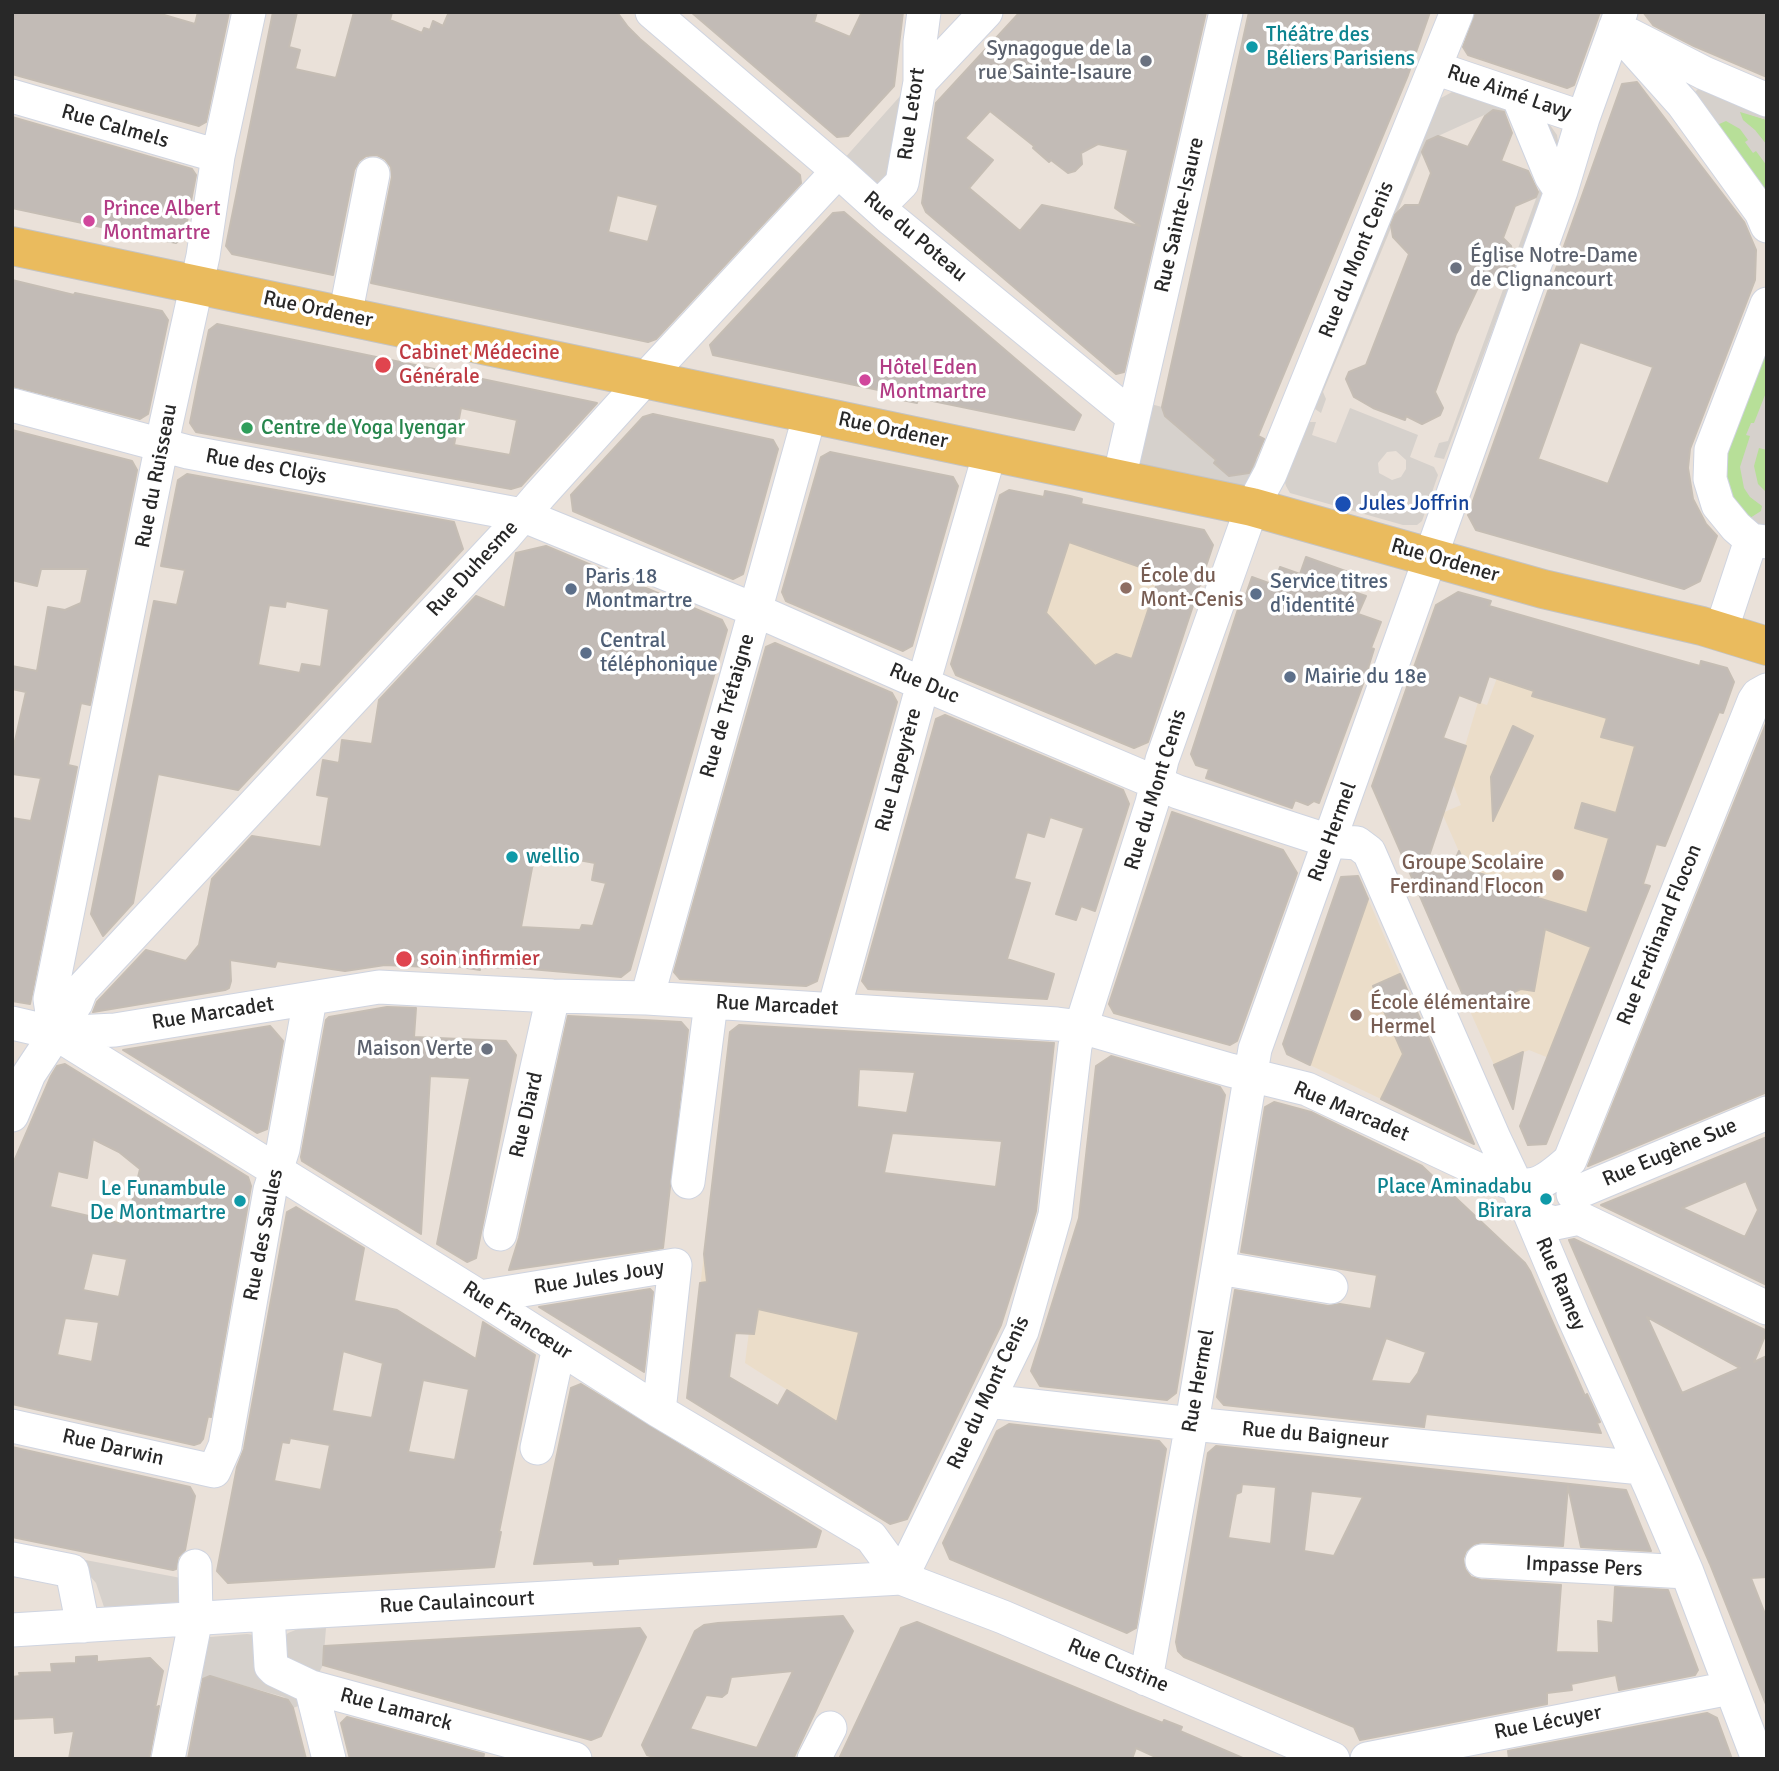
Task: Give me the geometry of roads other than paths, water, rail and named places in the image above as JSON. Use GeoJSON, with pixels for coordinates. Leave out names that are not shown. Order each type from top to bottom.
{"type":"FeatureCollection","features":[{"type":"Feature","properties":{"kind":"main road","name":"Rue Ordener"},"geometry":{"type":"LineString","coordinates":[[12,246],[1252,507],[1543,589],[1721,631],[1767,646]]}},
{"type":"Feature","properties":{"kind":"street","name":"Rue du Ruisseau"},"geometry":{"type":"LineString","coordinates":[[55,1033],[50,999],[197,285],[218,156],[249,12]]}},
{"type":"Feature","properties":{"kind":"street","name":"Rue du Poteau"},"geometry":{"type":"LineString","coordinates":[[652,12],[878,206],[1133,417]]}},
{"type":"Feature","properties":{"kind":"street","name":"Rue Letort"},"geometry":{"type":"LineString","coordinates":[[878,206],[902,183],[920,82],[920,42],[924,12]]}},
{"type":"Feature","properties":{"kind":"street"},"geometry":{"type":"LineString","coordinates":[[920,82],[986,12]]}},
{"type":"Feature","properties":{"kind":"street","name":"Rue Sainte-Isaure"},"geometry":{"type":"LineString","coordinates":[[1133,417],[1226,12]]}},
{"type":"Feature","properties":{"kind":"street","name":"Rue du Mont Cenis"},"geometry":{"type":"LineString","coordinates":[[901,1578],[1022,1331],[1055,1216],[1075,1046],[1090,1004],[1162,760],[1252,507],[1270,474],[1457,12]]}},
{"type":"Feature","properties":{"kind":"street"},"geometry":{"type":"LineString","coordinates":[[1618,20],[1704,73],[1767,100]]}},
{"type":"Feature","properties":{"kind":"street"},"geometry":{"type":"LineString","coordinates":[[1618,20],[1683,104],[1761,212],[1767,226]]}},
{"type":"Feature","properties":{"kind":"street","name":"Rue Hermel"},"geometry":{"type":"LineString","coordinates":[[1146,1679],[1255,1049],[1561,191],[1583,118],[1618,20]]}},
{"type":"Feature","properties":{"kind":"street","name":"Rue Aimé Lavy"},"geometry":{"type":"LineString","coordinates":[[1436,68],[1583,118]]}},
{"type":"Feature","properties":{"kind":"street","name":"Rue Calmels"},"geometry":{"type":"LineString","coordinates":[[12,96],[218,156]]}},
{"type":"Feature","properties":{"kind":"street"},"geometry":{"type":"LineString","coordinates":[[1518,96],[1551,176],[1561,191]]}},
{"type":"Feature","properties":{"kind":"street","name":"Rue Duhesme"},"geometry":{"type":"LineString","coordinates":[[12,1115],[29,1074],[76,1003],[81,990],[838,171]]}},
{"type":"Feature","properties":{"kind":"street"},"geometry":{"type":"LineString","coordinates":[[345,316],[373,174]]}},
{"type":"Feature","properties":{"kind":"street"},"geometry":{"type":"LineString","coordinates":[[1721,631],[1759,541],[1736,527],[1717,505],[1710,479],[1711,450],[1767,304]]}},
{"type":"Feature","properties":{"kind":"street","name":"Rue des Cloÿs"},"geometry":{"type":"LineString","coordinates":[[12,405],[163,446],[522,515]]}},
{"type":"Feature","properties":{"kind":"street","name":"Rue de Trétaigne"},"geometry":{"type":"LineString","coordinates":[[647,998],[810,414]]}},
{"type":"Feature","properties":{"kind":"street"},"geometry":{"type":"LineString","coordinates":[[1119,479],[1133,417]]}},
{"type":"Feature","properties":{"kind":"street","name":"Rue Lapeyrère"},"geometry":{"type":"LineString","coordinates":[[834,1009],[989,452]]}},
{"type":"Feature","properties":{"kind":"street","name":"Rue Duc"},"geometry":{"type":"LineString","coordinates":[[522,515],[755,610],[1178,792],[1329,841]]}},
{"type":"Feature","properties":{"kind":"street","name":"Rue Ferdinand Flocon"},"geometry":{"type":"LineString","coordinates":[[1567,1196],[1570,1160],[1754,701],[1767,690]]}},
{"type":"Feature","properties":{"kind":"street","name":"Rue Ramey"},"geometry":{"type":"LineString","coordinates":[[1329,841],[1357,843],[1369,852],[1687,1572],[1758,1759]]}},
{"type":"Feature","properties":{"kind":"street"},"geometry":{"type":"LineString","coordinates":[[62,939],[80,957],[93,963],[104,964]]}},
{"type":"Feature","properties":{"kind":"street","name":"Rue Marcadet"},"geometry":{"type":"LineString","coordinates":[[12,1023],[55,1033],[115,1030],[379,986],[553,996],[647,998],[1081,1027],[1307,1089],[1517,1186]]}},
{"type":"Feature","properties":{"kind":"street","name":"Rue Diard"},"geometry":{"type":"LineString","coordinates":[[500,1234],[553,996]]}},
{"type":"Feature","properties":{"kind":"street","name":"Rue des Saules"},"geometry":{"type":"LineString","coordinates":[[214,1471],[225,1446],[275,1171],[283,1149],[310,999]]}},
{"type":"Feature","properties":{"kind":"street"},"geometry":{"type":"LineString","coordinates":[[688,1182],[711,1003]]}},
{"type":"Feature","properties":{"kind":"street"},"geometry":{"type":"LineString","coordinates":[[12,1046],[55,1033]]}},
{"type":"Feature","properties":{"kind":"street","name":"Rue Francœur"},"geometry":{"type":"LineString","coordinates":[[55,1033],[659,1411],[871,1537],[901,1578]]}},
{"type":"Feature","properties":{"kind":"street","name":"Rue Eugène Sue"},"geometry":{"type":"LineString","coordinates":[[1567,1196],[1767,1113]]}},
{"type":"Feature","properties":{"kind":"street"},"geometry":{"type":"LineString","coordinates":[[1517,1186],[1529,1185],[1567,1196],[1767,1308]]}},
{"type":"Feature","properties":{"kind":"street"},"geometry":{"type":"LineString","coordinates":[[1531,1216],[1555,1223],[1567,1196]]}},
{"type":"Feature","properties":{"kind":"street","name":"Rue Jules Jouy"},"geometry":{"type":"LineString","coordinates":[[480,1297],[676,1265],[659,1411]]}},
{"type":"Feature","properties":{"kind":"street"},"geometry":{"type":"LineString","coordinates":[[1219,1268],[1331,1287]]}},
{"type":"Feature","properties":{"kind":"street"},"geometry":{"type":"LineString","coordinates":[[537,1448],[559,1347]]}},
{"type":"Feature","properties":{"kind":"street","name":"Rue du Baigneur"},"geometry":{"type":"LineString","coordinates":[[988,1401],[1642,1468]]}},
{"type":"Feature","properties":{"kind":"street","name":"Rue Darwin"},"geometry":{"type":"LineString","coordinates":[[12,1426],[214,1471]]}},
{"type":"Feature","properties":{"kind":"street"},"geometry":{"type":"LineString","coordinates":[[12,1559],[72,1571],[83,1626]]}},
{"type":"Feature","properties":{"kind":"street","name":"Impasse Pers"},"geometry":{"type":"LineString","coordinates":[[1482,1561],[1687,1572]]}},
{"type":"Feature","properties":{"kind":"street"},"geometry":{"type":"LineString","coordinates":[[168,1759],[197,1618],[195,1566]]}},
{"type":"Feature","properties":{"kind":"street","name":"Rue Caulaincourt"},"geometry":{"type":"LineString","coordinates":[[12,1630],[901,1578]]}},
{"type":"Feature","properties":{"kind":"street","name":"Rue Custine"},"geometry":{"type":"LineString","coordinates":[[901,1578],[1003,1617],[1304,1752],[1333,1759]]}},
{"type":"Feature","properties":{"kind":"street","name":"Rue Lamarck"},"geometry":{"type":"LineString","coordinates":[[268,1614],[271,1665],[275,1670],[311,1687],[575,1759]]}},
{"type":"Feature","properties":{"kind":"street"},"geometry":{"type":"LineString","coordinates":[[311,1687],[329,1759]]}},
{"type":"Feature","properties":{"kind":"street","name":"Rue Lécuyer"},"geometry":{"type":"LineString","coordinates":[[1367,1759],[1730,1688]]}},
{"type":"Feature","properties":{"kind":"street"},"geometry":{"type":"LineString","coordinates":[[814,1759],[830,1728]]}},
{"type":"Feature","properties":{"kind":"place","name":"Théâtre des Béliers Parisiens"},"geometry":{"type":"Point","coordinates":[1252,47]}},
{"type":"Feature","properties":{"kind":"place","name":"Synagogue de la rue Sainte-Isaure"},"geometry":{"type":"Point","coordinates":[1146,61]}},
{"type":"Feature","properties":{"kind":"place","name":"Prince Albert Montmartre"},"geometry":{"type":"Point","coordinates":[89,221]}},
{"type":"Feature","properties":{"kind":"place","name":"Église Notre-Dame de Clignancourt"},"geometry":{"type":"Point","coordinates":[1456,268]}},
{"type":"Feature","properties":{"kind":"place","name":"Cabinet Médecine Générale"},"geometry":{"type":"Point","coordinates":[383,365]}},
{"type":"Feature","properties":{"kind":"place","name":"Hôtel Eden Montmartre"},"geometry":{"type":"Point","coordinates":[865,380]}},
{"type":"Feature","properties":{"kind":"place","name":"Centre de Yoga Iyengar"},"geometry":{"type":"Point","coordinates":[247,428]}},
{"type":"Feature","properties":{"kind":"place","name":"Jules Joffrin"},"geometry":{"type":"Point","coordinates":[1343,504]}},
{"type":"Feature","properties":{"kind":"place","name":"École du Mont-Cenis"},"geometry":{"type":"Point","coordinates":[1126,588]}},
{"type":"Feature","properties":{"kind":"place","name":"Paris 18 Montmartre"},"geometry":{"type":"Point","coordinates":[571,589]}},
{"type":"Feature","properties":{"kind":"place","name":"Service titres d'identité"},"geometry":{"type":"Point","coordinates":[1256,594]}},
{"type":"Feature","properties":{"kind":"place","name":"Central téléphonique"},"geometry":{"type":"Point","coordinates":[586,653]}},
{"type":"Feature","properties":{"kind":"place","name":"Mairie du 18e"},"geometry":{"type":"Point","coordinates":[1290,677]}},
{"type":"Feature","properties":{"kind":"place","name":"wellio"},"geometry":{"type":"Point","coordinates":[512,857]}},
{"type":"Feature","properties":{"kind":"place","name":"Groupe Scolaire Ferdinand Flocon"},"geometry":{"type":"Point","coordinates":[1558,875]}},
{"type":"Feature","properties":{"kind":"place","name":"soin infirmier"},"geometry":{"type":"Point","coordinates":[404,959]}},
{"type":"Feature","properties":{"kind":"place","name":"École élémentaire Hermel"},"geometry":{"type":"Point","coordinates":[1356,1015]}},
{"type":"Feature","properties":{"kind":"place","name":"Maison Verte"},"geometry":{"type":"Point","coordinates":[487,1049]}},
{"type":"Feature","properties":{"kind":"place","name":"Place Aminadabu Birara"},"geometry":{"type":"Point","coordinates":[1546,1199]}},
{"type":"Feature","properties":{"kind":"place","name":"Le Funambule De Montmartre"},"geometry":{"type":"Point","coordinates":[240,1201]}}]}
